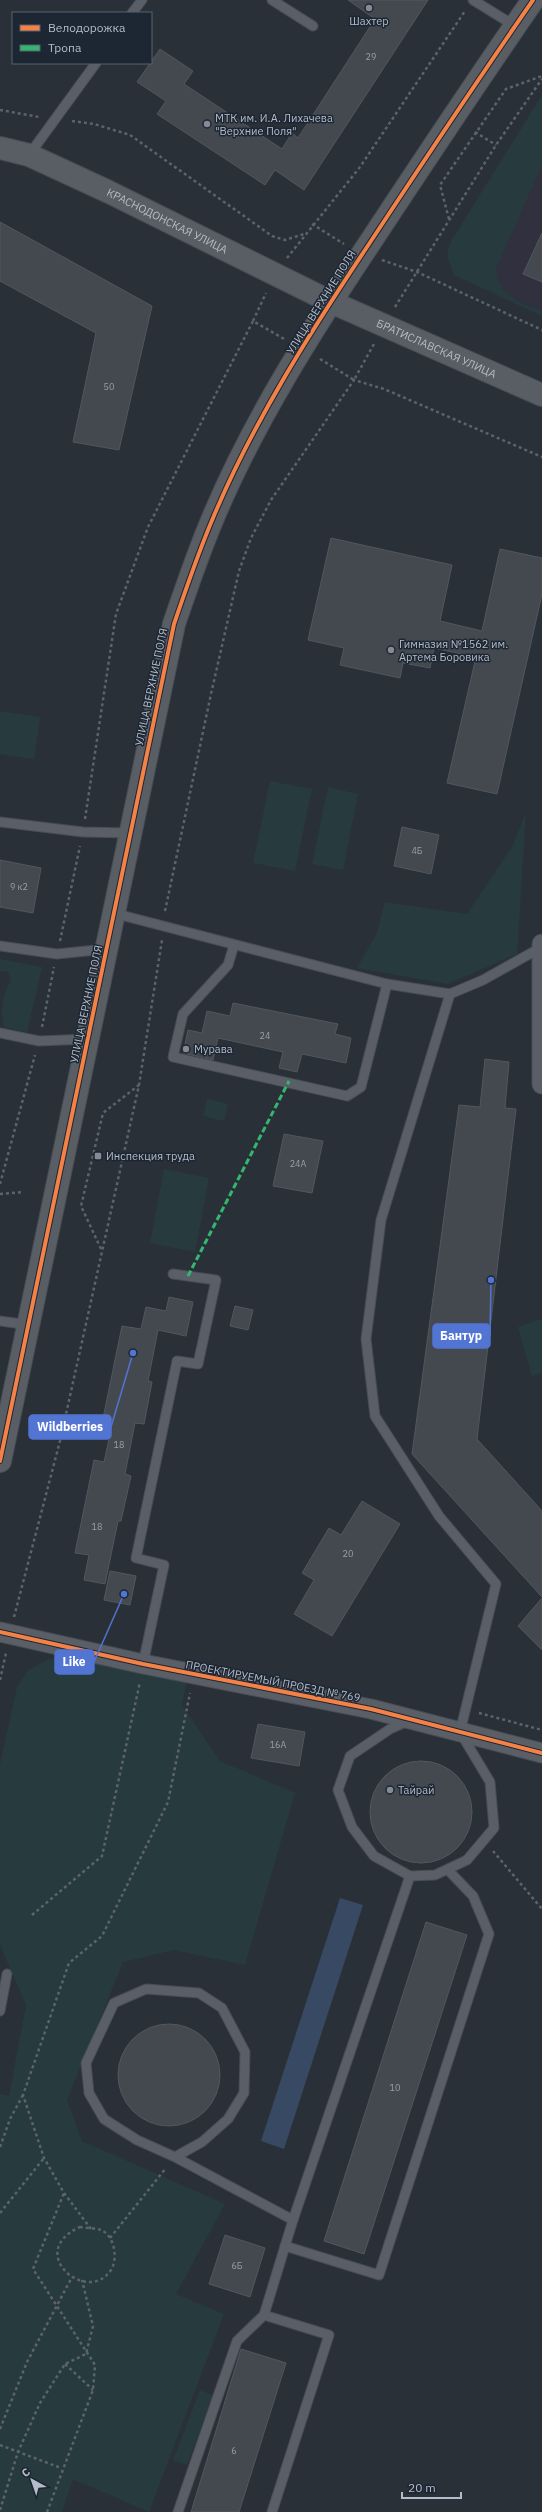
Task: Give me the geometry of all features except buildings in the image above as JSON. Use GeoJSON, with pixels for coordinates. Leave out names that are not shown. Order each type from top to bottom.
{"type":"FeatureCollection","features":[{"type":"Feature","properties":{"kind":"main road","name":"УЛИЦА ВЕРХНИЕ ПОЛЯ"},"geometry":{"type":"LineString","coordinates":[[0,1461],[30,1325],[113,913],[174,624],[200,550],[213,517],[245,451],[302,348],[363,253],[533,0]]}},
{"type":"Feature","properties":{"kind":"main road","name":"КРАСНОДОНСКАЯ УЛИЦА"},"geometry":{"type":"LineString","coordinates":[[0,148],[28,155],[109,192],[331,302]]}},
{"type":"Feature","properties":{"kind":"main road","name":"БРАТИСЛАВСКАЯ УЛИЦА"},"geometry":{"type":"LineString","coordinates":[[331,302],[542,395]]}},
{"type":"Feature","properties":{"kind":"street"},"geometry":{"type":"LineString","coordinates":[[542,944],[542,1084]]}},
{"type":"Feature","properties":{"kind":"street","name":"ПРОЕКТИРУЕМЫЙ ПРОЕЗД № 769"},"geometry":{"type":"LineString","coordinates":[[6,1625],[143,1664],[371,1709],[542,1753]]}},
{"type":"Feature","properties":{"kind":"lane"},"geometry":{"type":"LineString","coordinates":[[133,12],[142,0]]}},
{"type":"Feature","properties":{"kind":"lane"},"geometry":{"type":"LineString","coordinates":[[272,0],[313,26]]}},
{"type":"Feature","properties":{"kind":"lane"},"geometry":{"type":"LineString","coordinates":[[471,3],[515,26]]}},
{"type":"Feature","properties":{"kind":"lane"},"geometry":{"type":"LineString","coordinates":[[28,155],[95,64]]}},
{"type":"Feature","properties":{"kind":"lane"},"geometry":{"type":"LineString","coordinates":[[0,822],[83,832],[130,833]]}},
{"type":"Feature","properties":{"kind":"lane"},"geometry":{"type":"LineString","coordinates":[[113,913],[387,984],[450,994],[483,980],[542,947]]}},
{"type":"Feature","properties":{"kind":"lane"},"geometry":{"type":"LineString","coordinates":[[234,945],[228,965],[183,1014],[173,1057],[347,1096],[361,1087],[387,984]]}},
{"type":"Feature","properties":{"kind":"lane"},"geometry":{"type":"LineString","coordinates":[[0,946],[57,954],[106,949]]}},
{"type":"Feature","properties":{"kind":"lane"},"geometry":{"type":"LineString","coordinates":[[411,1720],[390,1729],[350,1756],[338,1790],[352,1827],[374,1856],[410,1876],[436,1875],[467,1860],[494,1828],[490,1782],[460,1732],[496,1584],[439,1516],[375,1416],[366,1339],[382,1220],[450,994]]}},
{"type":"Feature","properties":{"kind":"lane"},"geometry":{"type":"LineString","coordinates":[[0,1032],[39,1041],[88,1039]]}},
{"type":"Feature","properties":{"kind":"lane"},"geometry":{"type":"LineString","coordinates":[[143,1664],[164,1565],[136,1558],[177,1361],[198,1364],[216,1280],[173,1274]]}},
{"type":"Feature","properties":{"kind":"lane"},"geometry":{"type":"LineString","coordinates":[[0,1321],[30,1325]]}},
{"type":"Feature","properties":{"kind":"lane"},"geometry":{"type":"LineString","coordinates":[[285,2246],[379,2274],[488,1934],[473,1896],[448,1870]]}},
{"type":"Feature","properties":{"kind":"lane"},"geometry":{"type":"LineString","coordinates":[[178,2512],[237,2341],[264,2315],[293,2220],[410,1876]]}},
{"type":"Feature","properties":{"kind":"lane"},"geometry":{"type":"LineString","coordinates":[[0,2011],[7,1974]]}},
{"type":"Feature","properties":{"kind":"lane"},"geometry":{"type":"LineString","coordinates":[[175,2157],[202,2142],[228,2119],[244,2093],[245,2052],[222,2008],[199,1993],[146,1989],[114,2003],[86,2064],[89,2093],[104,2118],[138,2140],[175,2157],[293,2220]]}},
{"type":"Feature","properties":{"kind":"lane"},"geometry":{"type":"LineString","coordinates":[[264,2315],[329,2335],[272,2512]]}},
{"type":"Feature","properties":{"kind":"path"},"geometry":{"type":"LineString","coordinates":[[253,322],[275,275],[304,234],[360,167],[471,3]]}},
{"type":"Feature","properties":{"kind":"path"},"geometry":{"type":"LineString","coordinates":[[449,220],[440,184],[506,89],[542,76]]}},
{"type":"Feature","properties":{"kind":"path"},"geometry":{"type":"LineString","coordinates":[[0,110],[94,124],[130,135],[272,236],[285,240],[304,234]]}},
{"type":"Feature","properties":{"kind":"path"},"geometry":{"type":"LineString","coordinates":[[476,132],[496,145]]}},
{"type":"Feature","properties":{"kind":"path"},"geometry":{"type":"LineString","coordinates":[[312,224],[335,239],[363,253],[417,272],[542,330]]}},
{"type":"Feature","properties":{"kind":"path"},"geometry":{"type":"LineString","coordinates":[[6,1625],[60,1440],[139,1085],[164,927],[209,701],[239,571],[251,538],[271,500],[354,380],[384,389],[542,457]]}},
{"type":"Feature","properties":{"kind":"path"},"geometry":{"type":"LineString","coordinates":[[0,1184],[39,1041],[83,832]]}},
{"type":"Feature","properties":{"kind":"path"},"geometry":{"type":"LineString","coordinates":[[102,1249],[81,1206],[103,1113],[139,1085]]}},
{"type":"Feature","properties":{"kind":"path"},"geometry":{"type":"LineString","coordinates":[[0,1194],[23,1192]]}},
{"type":"Feature","properties":{"kind":"path"},"geometry":{"type":"LineString","coordinates":[[32,1915],[102,1856],[143,1664]]}},
{"type":"Feature","properties":{"kind":"path"},"geometry":{"type":"LineString","coordinates":[[0,2147],[10,2119],[23,2095],[69,1963],[102,1936],[168,1802],[194,1674]]}},
{"type":"Feature","properties":{"kind":"path"},"geometry":{"type":"LineString","coordinates":[[484,1840],[542,1909]]}},
{"type":"Feature","properties":{"kind":"path"},"geometry":{"type":"LineString","coordinates":[[23,2095],[44,2158],[64,2192],[91,2228]]}},
{"type":"Feature","properties":{"kind":"path"},"geometry":{"type":"LineString","coordinates":[[110,2238],[175,2157]]}},
{"type":"Feature","properties":{"kind":"path"},"geometry":{"type":"LineString","coordinates":[[0,2214],[44,2158]]}},
{"type":"Feature","properties":{"kind":"path"},"geometry":{"type":"LineString","coordinates":[[46,2512],[93,2390],[95,2365],[86,2354],[33,2270],[64,2192]]}},
{"type":"Feature","properties":{"kind":"path"},"geometry":{"type":"LineString","coordinates":[[80,2226],[102,2230],[110,2238],[114,2248],[115,2259],[111,2270],[103,2278],[93,2283],[72,2277],[63,2271],[58,2261],[58,2250],[62,2240],[70,2231],[80,2226]]}},
{"type":"Feature","properties":{"kind":"path"},"geometry":{"type":"LineString","coordinates":[[0,2429],[27,2362],[72,2277]]}},
{"type":"Feature","properties":{"kind":"path"},"geometry":{"type":"LineString","coordinates":[[0,2510],[18,2452],[40,2403],[66,2364],[86,2354],[93,2326],[82,2280]]}},
{"type":"Feature","properties":{"kind":"path"},"geometry":{"type":"LineString","coordinates":[[66,2364],[93,2390]]}},
{"type":"Feature","properties":{"kind":"path"},"geometry":{"type":"LineString","coordinates":[[0,2445],[62,2468]]}},
{"type":"Feature","properties":{"kind":"shaded area"},"geometry":{"type":"Polygon","coordinates":[[[542,95],[542,316],[454,275],[447,256],[450,243],[542,95]]]}},
{"type":"Feature","properties":{"kind":"green space"},"geometry":{"type":"Polygon","coordinates":[[[542,95],[542,165],[495,271],[503,288],[512,298],[542,311],[542,316],[454,275],[447,256],[450,243],[542,95]]]}},
{"type":"Feature","properties":{"kind":"green space"},"geometry":{"type":"Polygon","coordinates":[[[0,711],[40,717],[34,759],[0,754],[0,711]]]}},
{"type":"Feature","properties":{"kind":"green space"},"geometry":{"type":"Polygon","coordinates":[[[270,781],[312,789],[295,871],[253,863],[270,781]]]}},
{"type":"Feature","properties":{"kind":"green space"},"geometry":{"type":"Polygon","coordinates":[[[328,787],[358,794],[343,870],[312,864],[328,787]]]}},
{"type":"Feature","properties":{"kind":"green space"},"geometry":{"type":"Polygon","coordinates":[[[526,812],[517,954],[448,984],[357,968],[376,935],[385,902],[467,914],[513,845],[526,812]]]}},
{"type":"Feature","properties":{"kind":"green space"},"geometry":{"type":"Polygon","coordinates":[[[0,959],[42,967],[27,1032],[4,1027],[2,1016],[3,1004],[11,981],[8,972],[0,971],[0,959]]]}},
{"type":"Feature","properties":{"kind":"green space"},"geometry":{"type":"Polygon","coordinates":[[[207,1099],[228,1104],[224,1121],[203,1116],[207,1099]]]}},
{"type":"Feature","properties":{"kind":"green space"},"geometry":{"type":"Polygon","coordinates":[[[164,1169],[209,1178],[195,1252],[150,1243],[164,1169]]]}},
{"type":"Feature","properties":{"kind":"green space"},"geometry":{"type":"Polygon","coordinates":[[[542,1319],[542,1373],[532,1376],[518,1327],[542,1319]]]}},
{"type":"Feature","properties":{"kind":"green space"},"geometry":{"type":"Polygon","coordinates":[[[74,1653],[187,1680],[182,1705],[220,1761],[295,1793],[245,1965],[174,1950],[123,1962],[67,2100],[82,2141],[225,2204],[176,2294],[224,2314],[149,2512],[73,2479],[62,2512],[0,2512],[0,2094],[9,2096],[26,2005],[0,1945],[0,1764],[17,1687],[28,1670],[49,1659],[74,1653]]]}},
{"type":"Feature","properties":{"kind":"green space"},"geometry":{"type":"Polygon","coordinates":[[[200,2390],[213,2395],[187,2465],[173,2460],[200,2390]]]}},
{"type":"Feature","properties":{"kind":"water"},"geometry":{"type":"Polygon","coordinates":[[[340,1898],[363,1905],[284,2149],[261,2141],[340,1898]]]}},
{"type":"Feature","properties":{"kind":"marked path"},"geometry":{"type":"LineString","coordinates":[[188,1276],[289,1081]]}},
{"type":"Feature","properties":{"kind":"cycle path"},"geometry":{"type":"LineString","coordinates":[[0,1461],[174,624],[192,571],[229,482],[246,447],[284,378],[347,277],[533,0]]}},
{"type":"Feature","properties":{"kind":"cycle path"},"geometry":{"type":"LineString","coordinates":[[0,1632],[143,1664],[371,1709],[542,1753]]}},
{"type":"Feature","properties":{"kind":"place","name":"Шахтер"},"geometry":{"type":"Point","coordinates":[369,8]}},
{"type":"Feature","properties":{"kind":"place","name":"МТК им. И.А. Лихачева \"Верхние Поля\""},"geometry":{"type":"Point","coordinates":[207,124]}},
{"type":"Feature","properties":{"kind":"place","name":"Гимназия №1562 им. Артема Боровика"},"geometry":{"type":"Point","coordinates":[391,650]}},
{"type":"Feature","properties":{"kind":"place","name":"Мурава"},"geometry":{"type":"Point","coordinates":[186,1049]}},
{"type":"Feature","properties":{"kind":"place","name":"Инспекция труда"},"geometry":{"type":"Point","coordinates":[98,1156]}},
{"type":"Feature","properties":{"kind":"place","name":"Бантур"},"geometry":{"type":"Point","coordinates":[491,1280]}},
{"type":"Feature","properties":{"kind":"place","name":"Wildberries"},"geometry":{"type":"Point","coordinates":[133,1353]}},
{"type":"Feature","properties":{"kind":"place","name":"Like"},"geometry":{"type":"Point","coordinates":[124,1594]}},
{"type":"Feature","properties":{"kind":"place","name":"Тайрай"},"geometry":{"type":"Point","coordinates":[390,1790]}}]}
